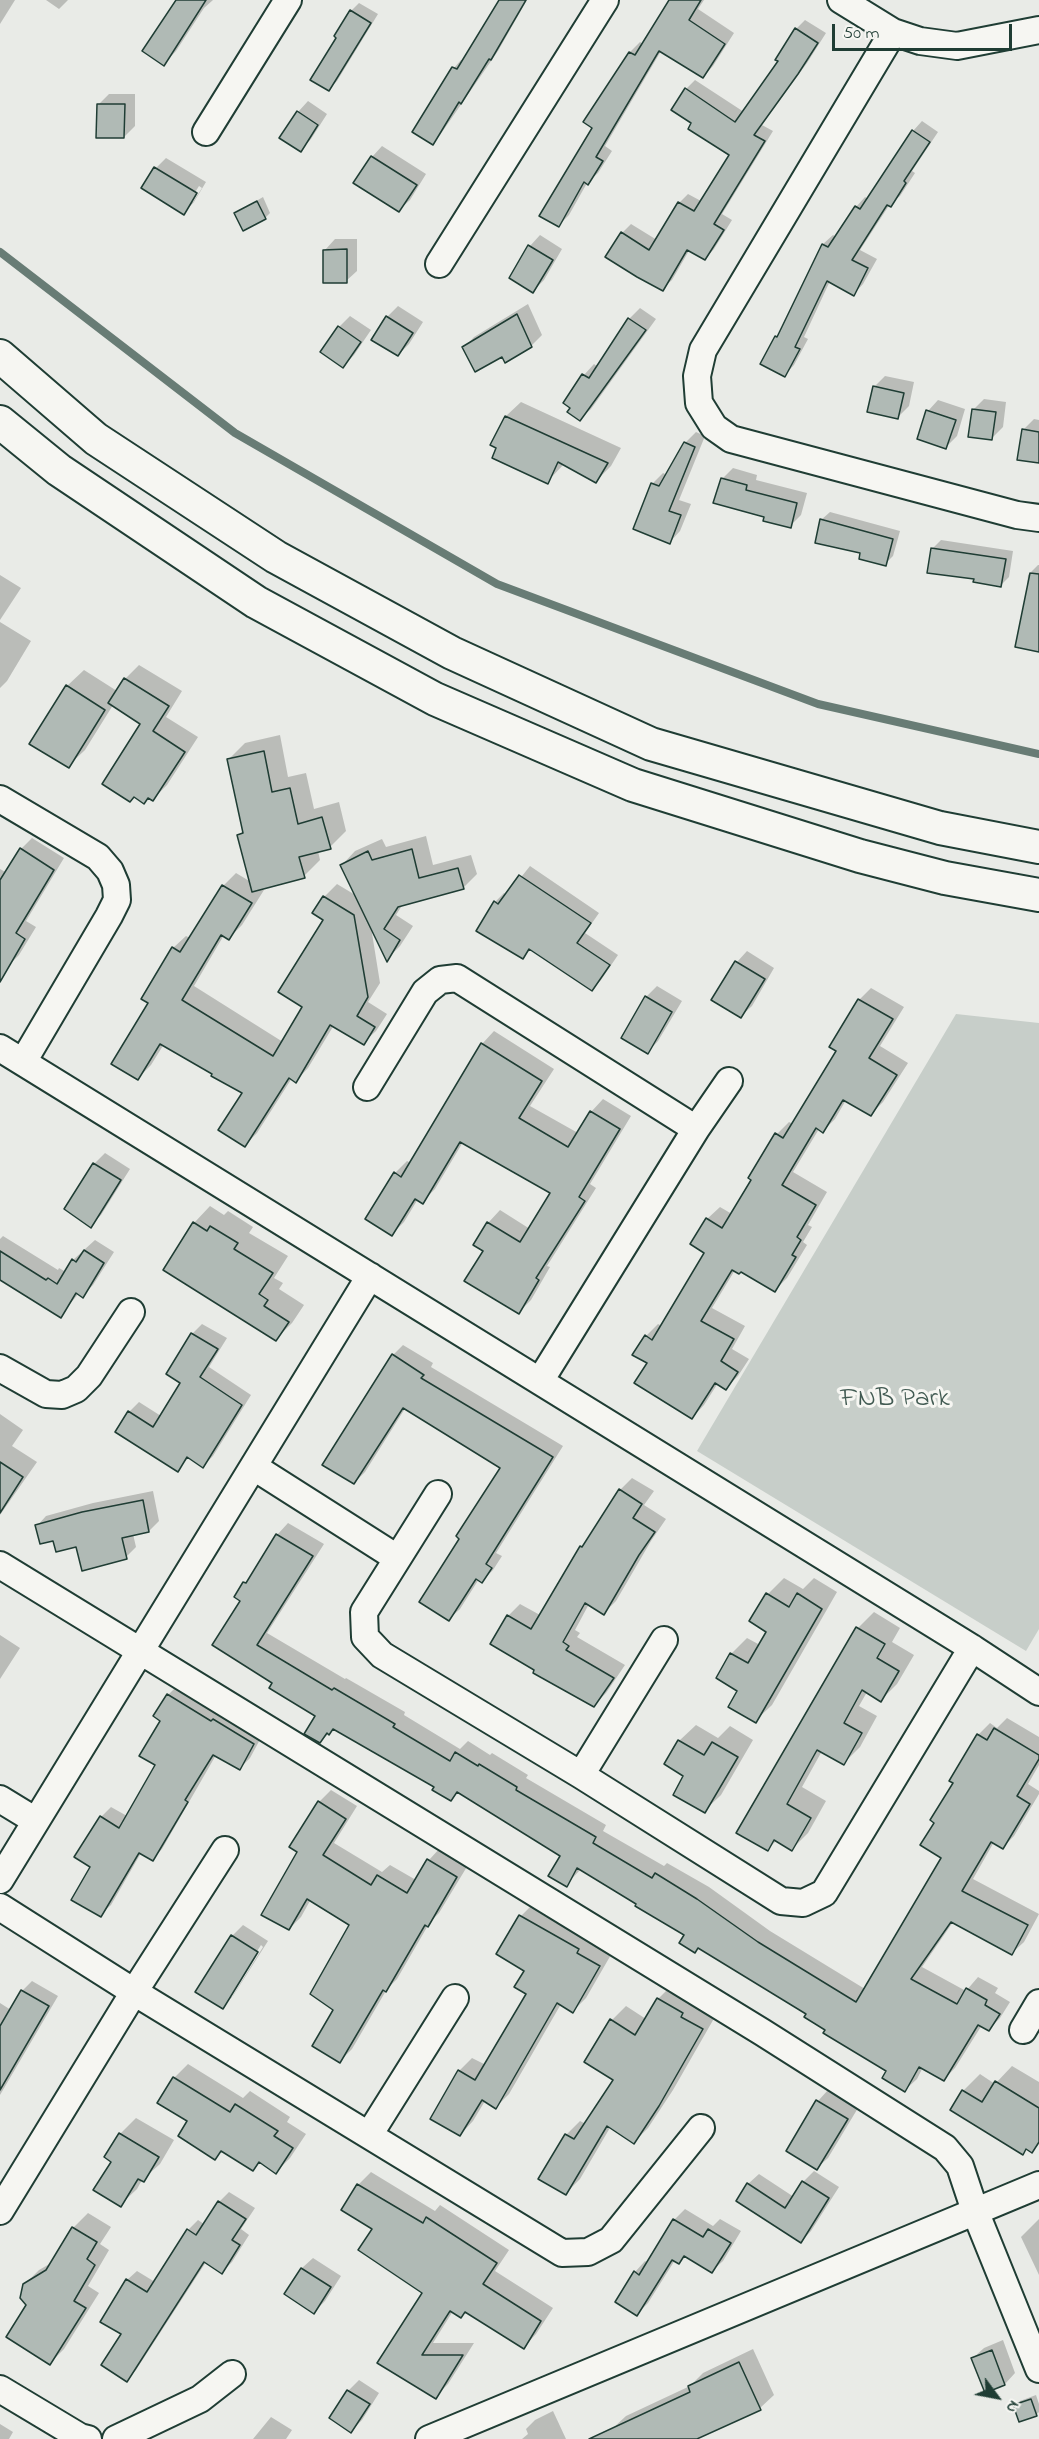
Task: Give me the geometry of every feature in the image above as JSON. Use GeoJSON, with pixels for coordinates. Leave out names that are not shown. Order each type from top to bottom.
{"type":"FeatureCollection","features":[{"type":"Feature","properties":{"kind":"main road"},"geometry":{"type":"LineString","coordinates":[[0,356],[96,439],[256,544],[383,617],[452,653],[651,744],[940,828],[1039,847]]}},
{"type":"Feature","properties":{"kind":"main road"},"geometry":{"type":"LineString","coordinates":[[0,422],[59,470],[256,602],[435,699],[633,785],[860,856],[945,878],[1039,895]]}},
{"type":"Feature","properties":{"kind":"street"},"geometry":{"type":"LineString","coordinates":[[207,132],[288,0]]}},
{"type":"Feature","properties":{"kind":"street"},"geometry":{"type":"LineString","coordinates":[[439,264],[604,0]]}},
{"type":"Feature","properties":{"kind":"street"},"geometry":{"type":"LineString","coordinates":[[841,0],[893,32],[920,41],[957,46],[1039,30]]}},
{"type":"Feature","properties":{"kind":"street"},"geometry":{"type":"LineString","coordinates":[[893,32],[703,350],[697,376],[699,403],[714,427],[731,439],[1017,515],[1039,518]]}},
{"type":"Feature","properties":{"kind":"street"},"geometry":{"type":"LineString","coordinates":[[0,800],[98,857],[110,871],[116,885],[117,900],[109,916],[22,1062]]}},
{"type":"Feature","properties":{"kind":"street"},"geometry":{"type":"LineString","coordinates":[[367,1088],[424,992],[440,980],[457,978],[696,1129]]}},
{"type":"Feature","properties":{"kind":"street"},"geometry":{"type":"LineString","coordinates":[[0,1048],[972,1648],[1039,1692]]}},
{"type":"Feature","properties":{"kind":"street"},"geometry":{"type":"LineString","coordinates":[[540,1381],[696,1129],[729,1081]]}},
{"type":"Feature","properties":{"kind":"street"},"geometry":{"type":"LineString","coordinates":[[0,1880],[370,1276]]}},
{"type":"Feature","properties":{"kind":"street"},"geometry":{"type":"LineString","coordinates":[[0,1368],[46,1394],[62,1395],[76,1389],[89,1376],[131,1312]]}},
{"type":"Feature","properties":{"kind":"street"},"geometry":{"type":"LineString","coordinates":[[254,1467],[398,1558]]}},
{"type":"Feature","properties":{"kind":"street"},"geometry":{"type":"LineString","coordinates":[[438,1494],[364,1612],[365,1637],[382,1655],[781,1901],[803,1903],[824,1893],[972,1648]]}},
{"type":"Feature","properties":{"kind":"street"},"geometry":{"type":"LineString","coordinates":[[0,1565],[762,2032],[945,2148],[960,2166],[975,2211],[1039,2369]]}},
{"type":"Feature","properties":{"kind":"street"},"geometry":{"type":"LineString","coordinates":[[581,1776],[664,1640]]}},
{"type":"Feature","properties":{"kind":"street"},"geometry":{"type":"LineString","coordinates":[[0,1799],[36,1821]]}},
{"type":"Feature","properties":{"kind":"street"},"geometry":{"type":"LineString","coordinates":[[0,2211],[134,1992],[225,1850]]}},
{"type":"Feature","properties":{"kind":"street"},"geometry":{"type":"LineString","coordinates":[[0,1907],[134,1992],[562,2253],[575,2254],[600,2248],[611,2240],[701,2128]]}},
{"type":"Feature","properties":{"kind":"street"},"geometry":{"type":"LineString","coordinates":[[369,2135],[455,1998]]}},
{"type":"Feature","properties":{"kind":"street"},"geometry":{"type":"LineString","coordinates":[[1023,2030],[1039,2003]]}},
{"type":"Feature","properties":{"kind":"street"},"geometry":{"type":"LineString","coordinates":[[429,2439],[1039,2185]]}},
{"type":"Feature","properties":{"kind":"street"},"geometry":{"type":"LineString","coordinates":[[116,2439],[200,2399],[232,2374]]}},
{"type":"Feature","properties":{"kind":"street"},"geometry":{"type":"LineString","coordinates":[[0,2389],[80,2437],[88,2439]]}},
{"type":"Feature","properties":{"kind":"green space","name":"FNB Park"},"geometry":{"type":"Polygon","coordinates":[[[956,1014],[1039,1023],[1039,1629],[1026,1651],[697,1451],[956,1014]]]}},
{"type":"Feature","properties":{"kind":"building"},"geometry":{"type":"Polygon","coordinates":[[[176,0],[206,0],[164,66],[142,51],[176,0]]]}},
{"type":"Feature","properties":{"kind":"building"},"geometry":{"type":"Polygon","coordinates":[[[499,0],[526,0],[491,60],[489,59],[461,104],[459,102],[433,145],[412,132],[452,67],[457,69],[499,0]]]}},
{"type":"Feature","properties":{"kind":"building"},"geometry":{"type":"Polygon","coordinates":[[[669,0],[701,0],[689,20],[725,44],[703,78],[659,51],[596,157],[603,161],[588,185],[584,182],[559,227],[539,216],[592,128],[583,122],[629,52],[635,55],[669,0]]]}},
{"type":"Feature","properties":{"kind":"building"},"geometry":{"type":"Polygon","coordinates":[[[350,10],[371,23],[329,91],[310,80],[350,10]]]}},
{"type":"Feature","properties":{"kind":"building"},"geometry":{"type":"Polygon","coordinates":[[[795,28],[818,43],[754,135],[765,141],[714,224],[724,230],[705,260],[687,250],[663,291],[605,257],[621,232],[649,250],[678,202],[694,211],[729,155],[688,129],[691,123],[671,110],[685,88],[735,122],[778,61],[775,60],[795,28]]]}},
{"type":"Feature","properties":{"kind":"building"},"geometry":{"type":"Polygon","coordinates":[[[97,104],[125,104],[124,138],[96,138],[97,104]]]}},
{"type":"Feature","properties":{"kind":"building"},"geometry":{"type":"Polygon","coordinates":[[[297,111],[318,125],[301,152],[279,138],[297,111]]]}},
{"type":"Feature","properties":{"kind":"building"},"geometry":{"type":"Polygon","coordinates":[[[912,130],[930,142],[904,181],[906,183],[891,207],[887,205],[852,260],[868,268],[854,296],[827,281],[795,347],[800,349],[785,377],[760,364],[775,336],[777,337],[822,244],[828,247],[855,206],[860,209],[912,130]]]}},
{"type":"Feature","properties":{"kind":"building"},"geometry":{"type":"Polygon","coordinates":[[[371,156],[417,185],[399,212],[353,183],[371,156]]]}},
{"type":"Feature","properties":{"kind":"building"},"geometry":{"type":"Polygon","coordinates":[[[154,167],[197,193],[184,215],[141,188],[154,167]]]}},
{"type":"Feature","properties":{"kind":"building"},"geometry":{"type":"Polygon","coordinates":[[[257,201],[266,219],[243,231],[234,213],[257,201]]]}},
{"type":"Feature","properties":{"kind":"building"},"geometry":{"type":"Polygon","coordinates":[[[528,245],[553,260],[533,293],[509,278],[528,245]]]}},
{"type":"Feature","properties":{"kind":"building"},"geometry":{"type":"Polygon","coordinates":[[[347,249],[347,283],[323,283],[323,250],[347,249]]]}},
{"type":"Feature","properties":{"kind":"building"},"geometry":{"type":"Polygon","coordinates":[[[517,314],[532,347],[505,363],[502,357],[475,372],[462,347],[517,314]]]}},
{"type":"Feature","properties":{"kind":"building"},"geometry":{"type":"Polygon","coordinates":[[[386,316],[413,333],[398,356],[371,340],[386,316]]]}},
{"type":"Feature","properties":{"kind":"building"},"geometry":{"type":"Polygon","coordinates":[[[628,318],[646,330],[580,421],[567,412],[570,408],[563,403],[582,374],[589,378],[628,318]]]}},
{"type":"Feature","properties":{"kind":"building"},"geometry":{"type":"Polygon","coordinates":[[[338,326],[361,342],[343,368],[320,352],[338,326]]]}},
{"type":"Feature","properties":{"kind":"building"},"geometry":{"type":"Polygon","coordinates":[[[873,386],[904,393],[898,419],[867,412],[873,386]]]}},
{"type":"Feature","properties":{"kind":"building"},"geometry":{"type":"Polygon","coordinates":[[[972,409],[996,412],[992,440],[968,437],[972,409]]]}},
{"type":"Feature","properties":{"kind":"building"},"geometry":{"type":"Polygon","coordinates":[[[926,410],[956,420],[946,449],[917,439],[926,410]]]}},
{"type":"Feature","properties":{"kind":"building"},"geometry":{"type":"Polygon","coordinates":[[[505,416],[608,463],[596,483],[558,462],[548,484],[492,458],[496,448],[490,445],[505,416]]]}},
{"type":"Feature","properties":{"kind":"building"},"geometry":{"type":"Polygon","coordinates":[[[1022,429],[1039,432],[1039,463],[1017,460],[1022,429]]]}},
{"type":"Feature","properties":{"kind":"building"},"geometry":{"type":"Polygon","coordinates":[[[684,442],[695,447],[669,511],[681,515],[670,544],[633,529],[651,483],[659,486],[684,442]]]}},
{"type":"Feature","properties":{"kind":"building"},"geometry":{"type":"Polygon","coordinates":[[[721,478],[747,485],[746,490],[797,503],[791,528],[763,521],[764,517],[713,503],[721,478]]]}},
{"type":"Feature","properties":{"kind":"building"},"geometry":{"type":"Polygon","coordinates":[[[820,519],[893,539],[886,566],[859,559],[860,553],[815,543],[820,519]]]}},
{"type":"Feature","properties":{"kind":"building"},"geometry":{"type":"Polygon","coordinates":[[[931,548],[1006,559],[1001,587],[973,582],[974,579],[927,573],[931,548]]]}},
{"type":"Feature","properties":{"kind":"building"},"geometry":{"type":"Polygon","coordinates":[[[1030,573],[1039,574],[1039,652],[1015,647],[1030,573]]]}},
{"type":"Feature","properties":{"kind":"building"},"geometry":{"type":"Polygon","coordinates":[[[124,678],[169,706],[153,731],[185,752],[153,801],[148,798],[144,804],[134,797],[130,802],[102,784],[140,724],[108,703],[124,678]]]}},
{"type":"Feature","properties":{"kind":"building"},"geometry":{"type":"Polygon","coordinates":[[[66,685],[105,710],[69,768],[29,744],[66,685]]]}},
{"type":"Feature","properties":{"kind":"building"},"geometry":{"type":"Polygon","coordinates":[[[264,751],[272,792],[290,788],[298,824],[322,817],[331,849],[299,857],[305,878],[252,892],[237,835],[243,833],[227,759],[264,751]]]}},
{"type":"Feature","properties":{"kind":"building"},"geometry":{"type":"Polygon","coordinates":[[[20,848],[54,870],[16,933],[25,939],[0,982],[0,880],[20,848]]]}},
{"type":"Feature","properties":{"kind":"building"},"geometry":{"type":"Polygon","coordinates":[[[412,849],[419,878],[458,868],[464,889],[398,907],[384,929],[400,940],[387,962],[340,865],[368,851],[372,860],[412,849]]]}},
{"type":"Feature","properties":{"kind":"building"},"geometry":{"type":"Polygon","coordinates":[[[519,875],[591,923],[577,943],[610,965],[592,991],[529,949],[523,959],[476,931],[494,901],[498,904],[519,875]]]}},
{"type":"Feature","properties":{"kind":"building"},"geometry":{"type":"Polygon","coordinates":[[[222,885],[252,903],[229,940],[221,935],[182,1000],[273,1056],[302,1007],[278,992],[323,920],[312,913],[323,896],[354,915],[368,997],[357,1016],[375,1027],[364,1045],[330,1025],[296,1083],[289,1078],[245,1147],[218,1130],[242,1093],[211,1076],[212,1074],[160,1044],[138,1080],[111,1064],[148,1003],[141,999],[172,947],[180,952],[222,885]]]}},
{"type":"Feature","properties":{"kind":"building"},"geometry":{"type":"Polygon","coordinates":[[[735,961],[765,979],[741,1018],[711,1000],[735,961]]]}},
{"type":"Feature","properties":{"kind":"building"},"geometry":{"type":"Polygon","coordinates":[[[645,996],[672,1012],[648,1054],[621,1038],[645,996]]]}},
{"type":"Feature","properties":{"kind":"building"},"geometry":{"type":"Polygon","coordinates":[[[858,999],[893,1019],[869,1058],[897,1075],[871,1116],[843,1100],[823,1133],[816,1128],[782,1185],[816,1205],[797,1237],[801,1240],[792,1255],[796,1257],[775,1292],[741,1272],[739,1274],[732,1270],[701,1321],[734,1339],[721,1361],[738,1372],[726,1390],[715,1383],[692,1419],[634,1383],[647,1363],[632,1355],[645,1335],[652,1340],[704,1253],[690,1244],[706,1218],[722,1228],[751,1180],[748,1178],[775,1133],[783,1138],[836,1051],[829,1047],[858,999]]]}},
{"type":"Feature","properties":{"kind":"building"},"geometry":{"type":"Polygon","coordinates":[[[481,1043],[542,1081],[519,1118],[568,1147],[590,1111],[620,1129],[579,1197],[585,1201],[536,1278],[539,1280],[519,1314],[464,1281],[483,1251],[473,1245],[487,1222],[520,1242],[550,1193],[460,1142],[423,1204],[415,1199],[392,1236],[365,1219],[394,1172],[401,1177],[481,1043]]]}},
{"type":"Feature","properties":{"kind":"building"},"geometry":{"type":"Polygon","coordinates":[[[93,1163],[121,1180],[91,1228],[64,1209],[93,1163]]]}},
{"type":"Feature","properties":{"kind":"building"},"geometry":{"type":"Polygon","coordinates":[[[193,1222],[207,1231],[210,1226],[238,1243],[234,1249],[273,1273],[259,1294],[268,1300],[264,1306],[289,1322],[276,1341],[163,1270],[193,1222]]]}},
{"type":"Feature","properties":{"kind":"building"},"geometry":{"type":"Polygon","coordinates":[[[84,1250],[104,1263],[83,1298],[76,1293],[61,1318],[0,1280],[0,1251],[46,1280],[48,1278],[57,1284],[72,1259],[76,1262],[84,1250]]]}},
{"type":"Feature","properties":{"kind":"building"},"geometry":{"type":"Polygon","coordinates":[[[191,1333],[218,1349],[200,1377],[242,1405],[203,1468],[187,1457],[178,1472],[115,1432],[128,1411],[153,1427],[180,1383],[166,1374],[191,1333]]]}},
{"type":"Feature","properties":{"kind":"building"},"geometry":{"type":"Polygon","coordinates":[[[392,1354],[424,1375],[421,1378],[553,1457],[486,1564],[492,1568],[482,1583],[476,1579],[449,1621],[419,1602],[459,1539],[456,1536],[500,1468],[403,1408],[354,1484],[322,1465],[392,1354]]]}},
{"type":"Feature","properties":{"kind":"building"},"geometry":{"type":"Polygon","coordinates":[[[0,1462],[23,1477],[0,1513],[0,1462]]]}},
{"type":"Feature","properties":{"kind":"building"},"geometry":{"type":"Polygon","coordinates":[[[619,1489],[642,1504],[633,1518],[655,1532],[604,1615],[585,1603],[563,1642],[569,1646],[566,1650],[614,1678],[594,1707],[533,1673],[534,1670],[490,1644],[507,1615],[531,1629],[580,1546],[582,1547],[619,1489]]]}},
{"type":"Feature","properties":{"kind":"building"},"geometry":{"type":"Polygon","coordinates":[[[143,1500],[149,1532],[122,1538],[127,1559],[82,1571],[76,1547],[56,1552],[53,1541],[40,1544],[35,1525],[82,1512],[143,1500]]]}},
{"type":"Feature","properties":{"kind":"building"},"geometry":{"type":"Polygon","coordinates":[[[276,1534],[313,1556],[257,1645],[395,1724],[393,1727],[450,1761],[455,1752],[478,1766],[479,1764],[517,1787],[516,1790],[596,1837],[593,1843],[652,1878],[655,1873],[758,1942],[856,2002],[941,1858],[920,1845],[934,1823],[930,1820],[953,1783],[949,1781],[977,1734],[987,1740],[994,1728],[1039,1755],[1039,1759],[1017,1796],[1030,1804],[1003,1849],[991,1842],[962,1891],[1028,1925],[1012,1955],[951,1922],[911,1979],[957,2004],[966,1988],[987,2000],[985,2005],[1000,2014],[989,2031],[978,2025],[944,2081],[919,2067],[905,2092],[882,2078],[886,2071],[823,2033],[825,2030],[804,2017],[806,2014],[698,1948],[695,1953],[679,1943],[684,1935],[577,1868],[567,1887],[548,1876],[560,1856],[457,1792],[451,1801],[432,1790],[434,1787],[333,1729],[320,1743],[304,1734],[315,1716],[269,1688],[272,1683],[212,1645],[240,1601],[234,1597],[243,1582],[246,1583],[276,1534]]]}},
{"type":"Feature","properties":{"kind":"building"},"geometry":{"type":"Polygon","coordinates":[[[766,1593],[789,1607],[797,1593],[822,1609],[756,1723],[728,1707],[737,1691],[716,1678],[730,1653],[748,1663],[766,1632],[749,1621],[766,1593]]]}},
{"type":"Feature","properties":{"kind":"building"},"geometry":{"type":"Polygon","coordinates":[[[856,1627],[885,1644],[877,1658],[899,1671],[881,1702],[862,1690],[844,1723],[862,1733],[844,1765],[817,1750],[787,1804],[811,1818],[792,1851],[774,1840],[768,1851],[736,1833],[856,1627]]]}},
{"type":"Feature","properties":{"kind":"building"},"geometry":{"type":"Polygon","coordinates":[[[167,1694],[254,1744],[240,1770],[213,1755],[185,1800],[188,1802],[153,1861],[139,1853],[101,1917],[71,1900],[90,1867],[74,1857],[100,1816],[119,1828],[155,1765],[139,1756],[160,1721],[153,1716],[167,1694]]]}},
{"type":"Feature","properties":{"kind":"building"},"geometry":{"type":"Polygon","coordinates":[[[678,1740],[704,1755],[712,1742],[738,1757],[705,1813],[673,1795],[683,1776],[664,1764],[678,1740]]]}},
{"type":"Feature","properties":{"kind":"building"},"geometry":{"type":"Polygon","coordinates":[[[318,1801],[346,1819],[323,1855],[371,1885],[377,1875],[407,1893],[427,1859],[457,1877],[428,1927],[425,1925],[386,1992],[383,1990],[340,2063],[312,2046],[333,2010],[310,1994],[349,1925],[307,1899],[289,1930],[261,1915],[297,1852],[289,1847],[318,1801]]]}},
{"type":"Feature","properties":{"kind":"building"},"geometry":{"type":"Polygon","coordinates":[[[519,1915],[579,1949],[577,1953],[600,1966],[573,2013],[557,2003],[496,2109],[482,2100],[460,2136],[430,2119],[458,2070],[475,2080],[526,1994],[514,1987],[524,1971],[496,1954],[519,1915]]]}},
{"type":"Feature","properties":{"kind":"building"},"geometry":{"type":"Polygon","coordinates":[[[231,1935],[258,1952],[223,2009],[195,1992],[231,1935]]]}},
{"type":"Feature","properties":{"kind":"building"},"geometry":{"type":"Polygon","coordinates":[[[21,1990],[49,2006],[0,2090],[0,2026],[21,1990]]]}},
{"type":"Feature","properties":{"kind":"building"},"geometry":{"type":"Polygon","coordinates":[[[657,1998],[683,2013],[681,2017],[703,2029],[659,2106],[634,2144],[607,2126],[566,2195],[538,2179],[565,2134],[574,2139],[613,2080],[584,2062],[610,2019],[635,2035],[657,1998]]]}},
{"type":"Feature","properties":{"kind":"building"},"geometry":{"type":"Polygon","coordinates":[[[173,2077],[230,2112],[235,2104],[278,2131],[274,2136],[293,2148],[276,2174],[259,2162],[253,2171],[221,2151],[215,2160],[178,2136],[187,2121],[157,2103],[173,2077]]]}},
{"type":"Feature","properties":{"kind":"building"},"geometry":{"type":"Polygon","coordinates":[[[995,2081],[1039,2108],[1039,2142],[1032,2153],[1026,2149],[1023,2155],[950,2110],[962,2090],[982,2102],[995,2081]]]}},
{"type":"Feature","properties":{"kind":"building"},"geometry":{"type":"Polygon","coordinates":[[[816,2100],[848,2119],[817,2170],[786,2151],[816,2100]]]}},
{"type":"Feature","properties":{"kind":"building"},"geometry":{"type":"Polygon","coordinates":[[[119,2133],[159,2157],[144,2182],[138,2179],[121,2207],[93,2190],[111,2162],[104,2157],[119,2133]]]}},
{"type":"Feature","properties":{"kind":"building"},"geometry":{"type":"Polygon","coordinates":[[[802,2181],[829,2198],[801,2243],[736,2201],[747,2183],[785,2208],[802,2181]]]}},
{"type":"Feature","properties":{"kind":"building"},"geometry":{"type":"Polygon","coordinates":[[[357,2184],[423,2223],[426,2217],[497,2263],[483,2284],[541,2321],[524,2349],[465,2312],[461,2318],[450,2311],[422,2355],[463,2355],[436,2399],[377,2363],[422,2293],[358,2250],[372,2229],[341,2210],[357,2184]]]}},
{"type":"Feature","properties":{"kind":"building"},"geometry":{"type":"Polygon","coordinates":[[[218,2201],[246,2219],[232,2240],[240,2245],[222,2274],[204,2262],[127,2382],[101,2365],[121,2334],[100,2322],[126,2279],[147,2292],[187,2229],[196,2235],[218,2201]]]}},
{"type":"Feature","properties":{"kind":"building"},"geometry":{"type":"Polygon","coordinates":[[[673,2219],[703,2237],[708,2229],[731,2243],[712,2273],[684,2256],[679,2264],[672,2260],[637,2316],[615,2302],[634,2271],[639,2275],[673,2219]]]}},
{"type":"Feature","properties":{"kind":"building"},"geometry":{"type":"Polygon","coordinates":[[[72,2227],[97,2242],[87,2259],[95,2265],[74,2301],[86,2308],[50,2365],[6,2337],[26,2305],[20,2298],[23,2284],[46,2270],[72,2227]]]}},
{"type":"Feature","properties":{"kind":"building"},"geometry":{"type":"Polygon","coordinates":[[[301,2268],[331,2287],[314,2314],[284,2294],[301,2268]]]}},
{"type":"Feature","properties":{"kind":"building"},"geometry":{"type":"Polygon","coordinates":[[[992,2350],[1005,2385],[985,2393],[971,2358],[992,2350]]]}},
{"type":"Feature","properties":{"kind":"building"},"geometry":{"type":"Polygon","coordinates":[[[739,2362],[761,2410],[697,2439],[589,2439],[690,2392],[688,2386],[739,2362]]]}},
{"type":"Feature","properties":{"kind":"building"},"geometry":{"type":"Polygon","coordinates":[[[347,2390],[370,2404],[351,2433],[329,2418],[347,2390]]]}},
{"type":"Feature","properties":{"kind":"building"},"geometry":{"type":"Polygon","coordinates":[[[1031,2399],[1037,2416],[1019,2422],[1013,2405],[1031,2399]]]}},
{"type":"Feature","properties":{"kind":"waterway"},"geometry":{"type":"LineString","coordinates":[[0,252],[235,433],[497,584],[818,704],[1039,754]]}}]}
